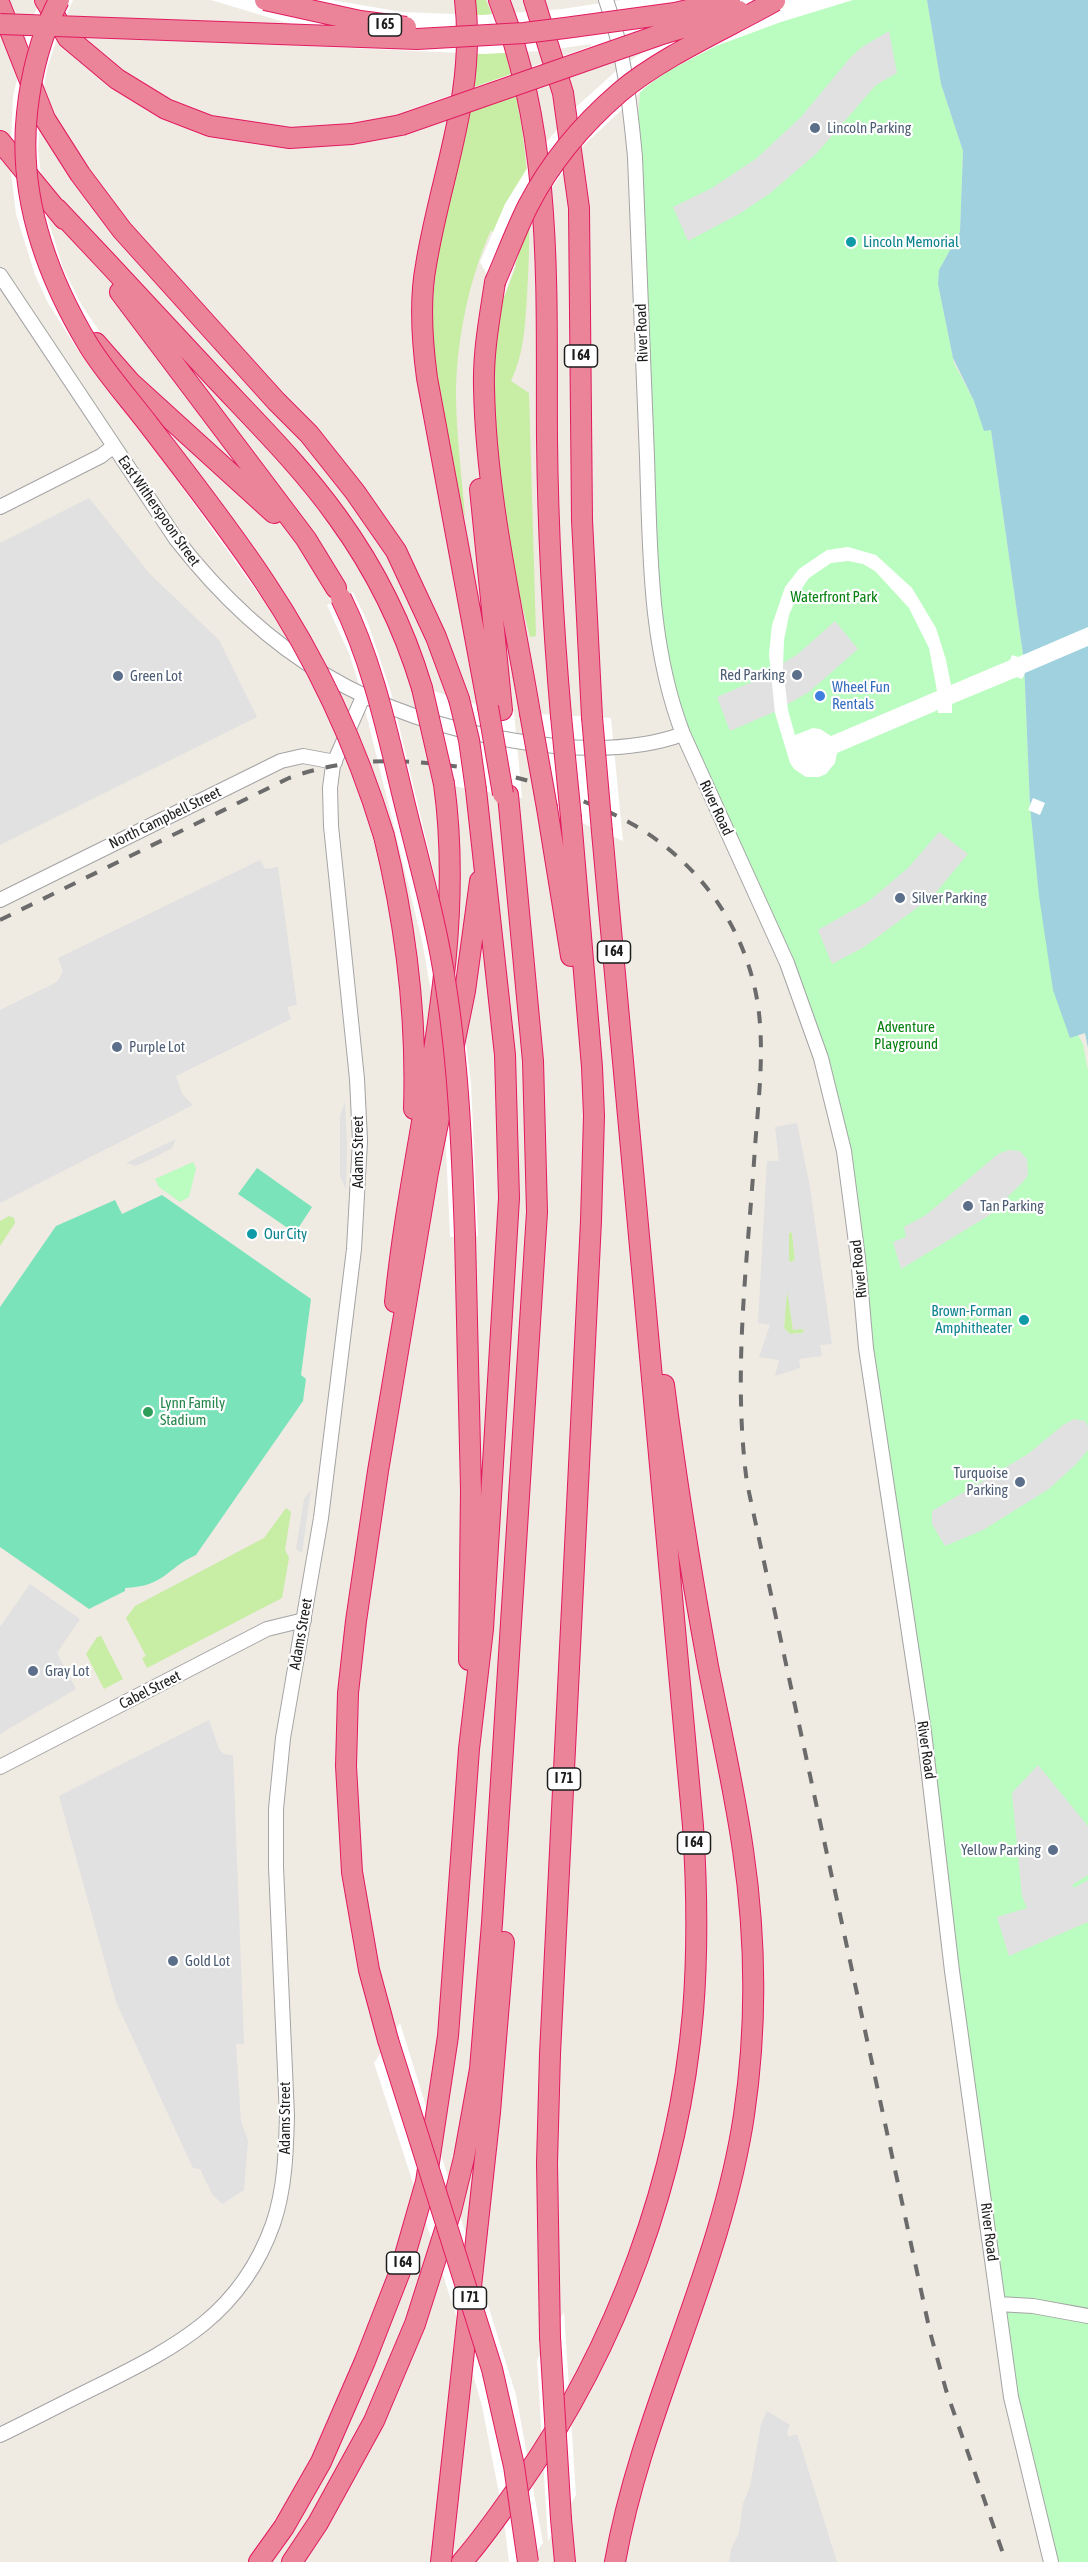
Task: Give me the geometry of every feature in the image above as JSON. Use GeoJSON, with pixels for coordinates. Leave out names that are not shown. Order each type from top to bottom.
{"type":"FeatureCollection","features":[{"type":"Feature","properties":{"kind":"highway"},"geometry":{"type":"LineString","coordinates":[[45,0],[68,38],[117,79],[166,109],[210,126],[291,138],[352,135],[401,125],[659,35],[774,0]]}},
{"type":"Feature","properties":{"kind":"highway"},"geometry":{"type":"LineString","coordinates":[[59,0],[44,37],[33,75],[26,147],[29,196],[48,266],[90,347],[236,541],[286,615],[311,657],[347,732],[371,793],[384,836],[402,916],[415,1034],[412,1140],[378,1471]]}},
{"type":"Feature","properties":{"kind":"highway","name":"I 65"},"geometry":{"type":"LineString","coordinates":[[265,0],[360,21],[507,34],[675,13],[730,0]]}},
{"type":"Feature","properties":{"kind":"highway"},"geometry":{"type":"LineString","coordinates":[[465,0],[468,35],[466,82],[426,266],[422,324],[427,378],[495,708]]}},
{"type":"Feature","properties":{"kind":"highway"},"geometry":{"type":"LineString","coordinates":[[499,0],[518,58],[528,100],[542,188],[546,280],[549,530],[561,716],[592,1067],[594,1116],[591,1221]]}},
{"type":"Feature","properties":{"kind":"highway","name":"I 64"},"geometry":{"type":"LineString","coordinates":[[462,2562],[496,2519],[561,2421],[584,2380],[624,2293],[644,2239],[668,2158],[680,2102],[692,2015],[697,1920],[693,1826],[592,717],[582,520],[579,208],[562,93],[534,0]]}},
{"type":"Feature","properties":{"kind":"highway"},"geometry":{"type":"LineString","coordinates":[[292,2562],[318,2523],[374,2421],[415,2324],[451,2211],[464,2158],[480,2069],[499,1817],[533,1277],[537,1174],[533,1061],[509,821],[495,708],[474,399],[481,340],[495,282],[528,205],[556,160],[591,120],[621,91],[662,63],[774,0]]}},
{"type":"Feature","properties":{"kind":"highway","name":"I 64"},"geometry":{"type":"LineString","coordinates":[[0,5],[45,119],[80,174],[122,230],[276,401],[309,434],[355,492],[396,551],[436,637],[459,699],[469,740],[505,1055],[509,1198],[483,1629],[469,1749],[449,2024],[431,2159],[420,2207],[401,2269],[366,2361],[321,2462],[284,2527],[259,2562]]}},
{"type":"Feature","properties":{"kind":"highway"},"geometry":{"type":"LineString","coordinates":[[0,24],[407,38],[507,34]]}},
{"type":"Feature","properties":{"kind":"highway"},"geometry":{"type":"LineString","coordinates":[[0,141],[57,209],[306,539],[339,593],[359,635],[375,681],[432,914],[444,975],[458,1081],[465,1236],[471,1490],[469,1749]]}},
{"type":"Feature","properties":{"kind":"highway"},"geometry":{"type":"LineString","coordinates":[[57,209],[281,448],[332,509],[353,539],[388,601],[414,661],[438,750],[444,784],[451,846],[451,907],[432,1059],[400,1244]]}},
{"type":"Feature","properties":{"kind":"highway"},"geometry":{"type":"LineString","coordinates":[[495,282],[486,338],[483,386],[491,475],[502,559],[560,874],[578,1014],[591,1221]]}},
{"type":"Feature","properties":{"kind":"highway"},"geometry":{"type":"LineString","coordinates":[[69,308],[124,376],[279,518],[339,593]]}},
{"type":"Feature","properties":{"kind":"highway"},"geometry":{"type":"LineString","coordinates":[[378,1471],[428,1172],[465,991],[484,858]]}},
{"type":"Feature","properties":{"kind":"highway"},"geometry":{"type":"LineString","coordinates":[[615,2562],[636,2473],[709,2260],[731,2182],[745,2105],[753,2001],[751,1929],[743,1849],[684,1528],[626,1071]]}},
{"type":"Feature","properties":{"kind":"highway","name":"I 71"},"geometry":{"type":"LineString","coordinates":[[565,2562],[550,2337],[547,2163],[550,2054],[591,1221]]}},
{"type":"Feature","properties":{"kind":"highway","name":"I 71"},"geometry":{"type":"LineString","coordinates":[[378,1471],[351,1664],[345,1766],[347,1820],[357,1904],[369,1970],[388,2040],[492,2369],[514,2466],[528,2562]]}},
{"type":"Feature","properties":{"kind":"highway"},"geometry":{"type":"LineString","coordinates":[[441,2562],[500,2010],[506,1911],[499,1817]]}},
{"type":"Feature","properties":{"kind":"highway"},"geometry":{"type":"LineString","coordinates":[[245,2562],[269,2528],[315,2449],[332,2433]]}},
{"type":"Feature","properties":{"kind":"street","name":"River Road"},"geometry":{"type":"LineString","coordinates":[[606,0],[623,65],[631,109],[635,157],[655,622],[668,691],[684,734],[787,963],[821,1058],[844,1152],[868,1360],[926,1744],[952,1971],[1011,2397],[1051,2562]]}},
{"type":"Feature","properties":{"kind":"street","name":"East Witherspoon Street"},"geometry":{"type":"LineString","coordinates":[[0,275],[176,540],[202,573],[231,603],[290,653],[363,697],[430,722],[480,735],[541,745],[597,748],[660,743],[684,734]]}},
{"type":"Feature","properties":{"kind":"street"},"geometry":{"type":"LineString","coordinates":[[0,507],[114,447]]}},
{"type":"Feature","properties":{"kind":"street","name":"Adams Street"},"geometry":{"type":"LineString","coordinates":[[0,2435],[163,2353],[195,2332],[221,2308],[244,2280],[260,2253],[272,2224],[285,2167],[287,2116],[276,1867],[276,1809],[282,1748],[323,1506],[354,1249],[359,1186],[360,1141],[357,1079],[331,826],[330,788],[335,762],[363,697]]}},
{"type":"Feature","properties":{"kind":"street","name":"North Campbell Street"},"geometry":{"type":"LineString","coordinates":[[0,900],[281,761],[303,756],[335,762]]}},
{"type":"Feature","properties":{"kind":"street","name":"Cabel Street"},"geometry":{"type":"LineString","coordinates":[[0,1767],[267,1629],[304,1620]]}},
{"type":"Feature","properties":{"kind":"street"},"geometry":{"type":"LineString","coordinates":[[998,2304],[1033,2306],[1088,2316]]}},
{"type":"Feature","properties":{"kind":"green space"},"geometry":{"type":"Polygon","coordinates":[[[475,0],[486,0],[500,35],[518,108],[528,183],[529,259],[525,318],[521,350],[511,381],[529,393],[536,636],[530,637],[512,566],[493,452],[493,345],[502,303],[516,266],[491,230],[476,268],[466,309],[457,372],[457,423],[465,517],[458,497],[435,367],[434,289],[446,216],[470,109],[477,37],[475,0]]]}},
{"type":"Feature","properties":{"kind":"green space","name":"Waterfront Park"},"geometry":{"type":"Polygon","coordinates":[[[622,0],[927,0],[941,84],[963,151],[960,232],[939,270],[938,284],[954,363],[974,401],[984,430],[991,430],[1024,661],[1030,806],[1053,990],[1083,1044],[1088,1071],[1088,2562],[1051,2562],[1011,2397],[844,1151],[821,1058],[683,734],[655,622],[635,157],[642,68],[622,0]]]}},
{"type":"Feature","properties":{"kind":"green space"},"geometry":{"type":"Polygon","coordinates":[[[193,1162],[196,1168],[189,1197],[180,1202],[159,1187],[155,1179],[193,1162]]]}},
{"type":"Feature","properties":{"kind":"green space"},"geometry":{"type":"Polygon","coordinates":[[[257,1168],[312,1207],[295,1233],[238,1194],[257,1168]]]}},
{"type":"Feature","properties":{"kind":"green space","name":"Lynn Family Stadium"},"geometry":{"type":"Polygon","coordinates":[[[162,1195],[311,1299],[301,1375],[306,1379],[303,1401],[196,1555],[157,1580],[139,1587],[125,1588],[125,1591],[89,1609],[0,1547],[0,1307],[56,1226],[115,1200],[122,1214],[162,1195]]]}},
{"type":"Feature","properties":{"kind":"green space"},"geometry":{"type":"Polygon","coordinates":[[[9,1216],[14,1218],[15,1223],[0,1246],[0,1221],[9,1216]]]}},
{"type":"Feature","properties":{"kind":"green space"},"geometry":{"type":"Polygon","coordinates":[[[792,1232],[795,1259],[791,1263],[789,1233],[792,1232]]]}},
{"type":"Feature","properties":{"kind":"green space"},"geometry":{"type":"Polygon","coordinates":[[[787,1287],[804,1330],[803,1333],[790,1334],[784,1328],[787,1287]]]}},
{"type":"Feature","properties":{"kind":"green space"},"geometry":{"type":"Polygon","coordinates":[[[286,1508],[291,1512],[285,1550],[289,1558],[282,1598],[147,1668],[142,1658],[146,1656],[126,1618],[135,1606],[264,1538],[286,1508]]]}},
{"type":"Feature","properties":{"kind":"green space"},"geometry":{"type":"Polygon","coordinates":[[[101,1636],[123,1679],[104,1689],[86,1654],[97,1637],[101,1636]]]}},
{"type":"Feature","properties":{"kind":"shaded area","name":"Lincoln Parking"},"geometry":{"type":"Polygon","coordinates":[[[889,31],[897,73],[876,85],[816,154],[769,194],[739,214],[688,241],[673,207],[712,188],[757,158],[801,117],[850,58],[862,47],[889,31]]]}},
{"type":"Feature","properties":{"kind":"shaded area","name":"Green Lot"},"geometry":{"type":"Polygon","coordinates":[[[89,498],[150,574],[219,640],[257,717],[0,845],[0,543],[89,498]]]}},
{"type":"Feature","properties":{"kind":"shaded area","name":"Red Parking"},"geometry":{"type":"Polygon","coordinates":[[[835,621],[858,649],[809,692],[774,712],[730,731],[717,697],[754,681],[798,654],[835,621]]]}},
{"type":"Feature","properties":{"kind":"shaded area","name":"Silver Parking"},"geometry":{"type":"Polygon","coordinates":[[[939,832],[968,854],[933,896],[864,947],[832,964],[818,930],[869,901],[909,867],[939,832]]]}},
{"type":"Feature","properties":{"kind":"shaded area","name":"Purple Lot"},"geometry":{"type":"Polygon","coordinates":[[[260,860],[265,869],[278,867],[297,1005],[287,1007],[291,1019],[176,1076],[182,1094],[193,1105],[0,1203],[0,1010],[57,982],[63,971],[58,958],[260,860]]]}},
{"type":"Feature","properties":{"kind":"shaded area"},"geometry":{"type":"Polygon","coordinates":[[[345,1102],[346,1189],[340,1176],[340,1116],[345,1102]]]}},
{"type":"Feature","properties":{"kind":"shaded area"},"geometry":{"type":"Polygon","coordinates":[[[797,1123],[810,1187],[832,1344],[820,1345],[822,1356],[799,1359],[800,1368],[775,1376],[779,1360],[759,1357],[770,1325],[758,1323],[767,1161],[779,1161],[775,1127],[797,1123]],[[792,1232],[789,1233],[791,1263],[795,1259],[792,1232]],[[787,1291],[784,1328],[790,1334],[803,1333],[804,1329],[793,1330],[787,1291]]]}},
{"type":"Feature","properties":{"kind":"shaded area"},"geometry":{"type":"Polygon","coordinates":[[[176,1139],[172,1148],[155,1157],[136,1166],[126,1163],[176,1139]]]}},
{"type":"Feature","properties":{"kind":"shaded area","name":"Tan Parking"},"geometry":{"type":"Polygon","coordinates":[[[1009,1150],[1020,1151],[1027,1159],[1028,1175],[1023,1182],[988,1216],[901,1269],[893,1242],[906,1237],[904,1227],[926,1215],[998,1154],[1009,1150]]]}},
{"type":"Feature","properties":{"kind":"shaded area","name":"Turquoise Parking"},"geometry":{"type":"Polygon","coordinates":[[[1074,1419],[1085,1421],[1088,1426],[1088,1450],[1076,1464],[1049,1489],[983,1530],[945,1546],[932,1524],[932,1511],[1028,1454],[1063,1425],[1074,1419]]]}},
{"type":"Feature","properties":{"kind":"shaded area"},"geometry":{"type":"Polygon","coordinates":[[[311,1490],[302,1553],[296,1549],[304,1499],[311,1490]]]}},
{"type":"Feature","properties":{"kind":"shaded area","name":"Gray Lot"},"geometry":{"type":"Polygon","coordinates":[[[30,1584],[80,1619],[57,1653],[76,1689],[0,1734],[0,1627],[30,1584]]]}},
{"type":"Feature","properties":{"kind":"shaded area","name":"Gold Lot"},"geometry":{"type":"Polygon","coordinates":[[[209,1720],[219,1749],[223,1754],[233,1755],[244,2044],[236,2044],[241,2121],[248,2141],[244,2190],[222,2204],[212,2194],[200,2169],[193,2168],[116,2002],[59,1796],[209,1720]]]}},
{"type":"Feature","properties":{"kind":"shaded area","name":"Yellow Parking"},"geometry":{"type":"Polygon","coordinates":[[[1038,1765],[1088,1826],[1088,1875],[1072,1885],[1074,1888],[1088,1880],[1088,1922],[1009,1956],[997,1917],[1027,1908],[1022,1896],[1012,1793],[1038,1765]]]}},
{"type":"Feature","properties":{"kind":"shaded area"},"geometry":{"type":"Polygon","coordinates":[[[767,2411],[790,2425],[787,2432],[788,2437],[797,2434],[837,2562],[729,2562],[731,2549],[739,2533],[743,2503],[750,2487],[761,2424],[767,2411]]]}},
{"type":"Feature","properties":{"kind":"water"},"geometry":{"type":"Polygon","coordinates":[[[927,0],[1088,0],[1088,1048],[1085,1033],[1070,1038],[1053,990],[1039,896],[1030,806],[1024,661],[991,430],[984,431],[974,401],[953,358],[938,284],[939,270],[960,232],[963,151],[941,84],[927,0]]]}},
{"type":"Feature","properties":{"kind":"pier"},"geometry":{"type":"Polygon","coordinates":[[[40,0],[73,0],[66,16],[294,25],[211,0],[332,0],[402,12],[482,15],[562,9],[621,0],[853,0],[781,22],[716,46],[668,71],[647,86],[583,146],[550,190],[525,236],[502,302],[480,262],[505,204],[534,157],[575,108],[617,70],[648,48],[411,131],[406,111],[591,46],[591,44],[542,51],[484,54],[58,35],[47,69],[38,149],[45,210],[63,268],[81,304],[108,344],[133,372],[187,421],[173,438],[291,605],[322,659],[362,742],[392,833],[374,838],[338,734],[304,666],[275,617],[156,451],[81,355],[48,303],[35,275],[16,214],[10,164],[13,97],[27,34],[0,14],[34,15],[40,0]]]}},
{"type":"Feature","properties":{"kind":"pier"},"geometry":{"type":"Polygon","coordinates":[[[848,547],[876,555],[912,588],[936,628],[951,685],[1010,660],[1012,655],[1018,657],[1088,627],[1088,646],[1025,673],[1022,679],[1017,677],[952,704],[952,713],[938,713],[938,710],[837,753],[835,763],[826,774],[819,777],[806,777],[794,769],[790,763],[775,713],[769,654],[772,625],[785,587],[799,569],[827,550],[848,547]],[[848,561],[831,563],[809,578],[798,594],[789,615],[784,640],[783,668],[788,710],[795,735],[813,728],[820,729],[831,736],[937,691],[929,648],[909,608],[875,571],[863,564],[848,561]]]}},
{"type":"Feature","properties":{"kind":"pier"},"geometry":{"type":"Polygon","coordinates":[[[353,592],[368,623],[391,692],[456,965],[471,1083],[478,1236],[450,1237],[444,1102],[435,1014],[422,941],[359,685],[350,656],[327,605],[353,592]]]}},
{"type":"Feature","properties":{"kind":"pier"},"geometry":{"type":"Polygon","coordinates":[[[410,684],[476,704],[483,732],[479,705],[514,712],[522,798],[435,783],[410,684]]]}},
{"type":"Feature","properties":{"kind":"pier"},"geometry":{"type":"Polygon","coordinates":[[[521,713],[611,718],[623,841],[539,804],[521,713]]]}},
{"type":"Feature","properties":{"kind":"pier"},"geometry":{"type":"Polygon","coordinates":[[[1033,798],[1045,803],[1040,815],[1028,810],[1033,798]]]}},
{"type":"Feature","properties":{"kind":"pier"},"geometry":{"type":"Polygon","coordinates":[[[400,2023],[516,2395],[543,2543],[529,2562],[509,2562],[503,2514],[482,2406],[456,2315],[374,2063],[400,2023]]]}},
{"type":"Feature","properties":{"kind":"pier"},"geometry":{"type":"Polygon","coordinates":[[[564,2312],[576,2495],[548,2541],[537,2360],[564,2312]]]}},
{"type":"Feature","properties":{"kind":"railway"},"geometry":{"type":"LineString","coordinates":[[0,920],[289,778],[334,766],[378,761],[445,765],[506,775],[541,785],[600,808],[634,825],[660,842],[704,884],[722,909],[748,963],[756,993],[761,1039],[760,1086],[745,1273],[741,1357],[741,1399],[747,1483],[930,2332],[946,2390],[1006,2562]]}},
{"type":"Feature","properties":{"kind":"place","name":"Lincoln Parking"},"geometry":{"type":"Point","coordinates":[815,128]}},
{"type":"Feature","properties":{"kind":"place","name":"Lincoln Memorial"},"geometry":{"type":"Point","coordinates":[851,242]}},
{"type":"Feature","properties":{"kind":"place","name":"Red Parking"},"geometry":{"type":"Point","coordinates":[797,675]}},
{"type":"Feature","properties":{"kind":"place","name":"Green Lot"},"geometry":{"type":"Point","coordinates":[118,676]}},
{"type":"Feature","properties":{"kind":"place","name":"Wheel Fun Rentals"},"geometry":{"type":"Point","coordinates":[820,696]}},
{"type":"Feature","properties":{"kind":"place","name":"Silver Parking"},"geometry":{"type":"Point","coordinates":[900,898]}},
{"type":"Feature","properties":{"kind":"place","name":"Purple Lot"},"geometry":{"type":"Point","coordinates":[117,1047]}},
{"type":"Feature","properties":{"kind":"place","name":"Tan Parking"},"geometry":{"type":"Point","coordinates":[968,1206]}},
{"type":"Feature","properties":{"kind":"place","name":"Our City"},"geometry":{"type":"Point","coordinates":[252,1234]}},
{"type":"Feature","properties":{"kind":"place","name":"Brown-Forman Amphitheater"},"geometry":{"type":"Point","coordinates":[1024,1320]}},
{"type":"Feature","properties":{"kind":"place","name":"Lynn Family Stadium"},"geometry":{"type":"Point","coordinates":[148,1412]}},
{"type":"Feature","properties":{"kind":"place","name":"Turquoise Parking"},"geometry":{"type":"Point","coordinates":[1020,1482]}},
{"type":"Feature","properties":{"kind":"place","name":"Gray Lot"},"geometry":{"type":"Point","coordinates":[33,1671]}},
{"type":"Feature","properties":{"kind":"place","name":"Yellow Parking"},"geometry":{"type":"Point","coordinates":[1053,1850]}},
{"type":"Feature","properties":{"kind":"place","name":"Gold Lot"},"geometry":{"type":"Point","coordinates":[173,1961]}},
{"type":"Feature","properties":{"kind":"park label","name":"Adventure Playground"},"geometry":{"type":"Point","coordinates":[906,1036]}}]}
